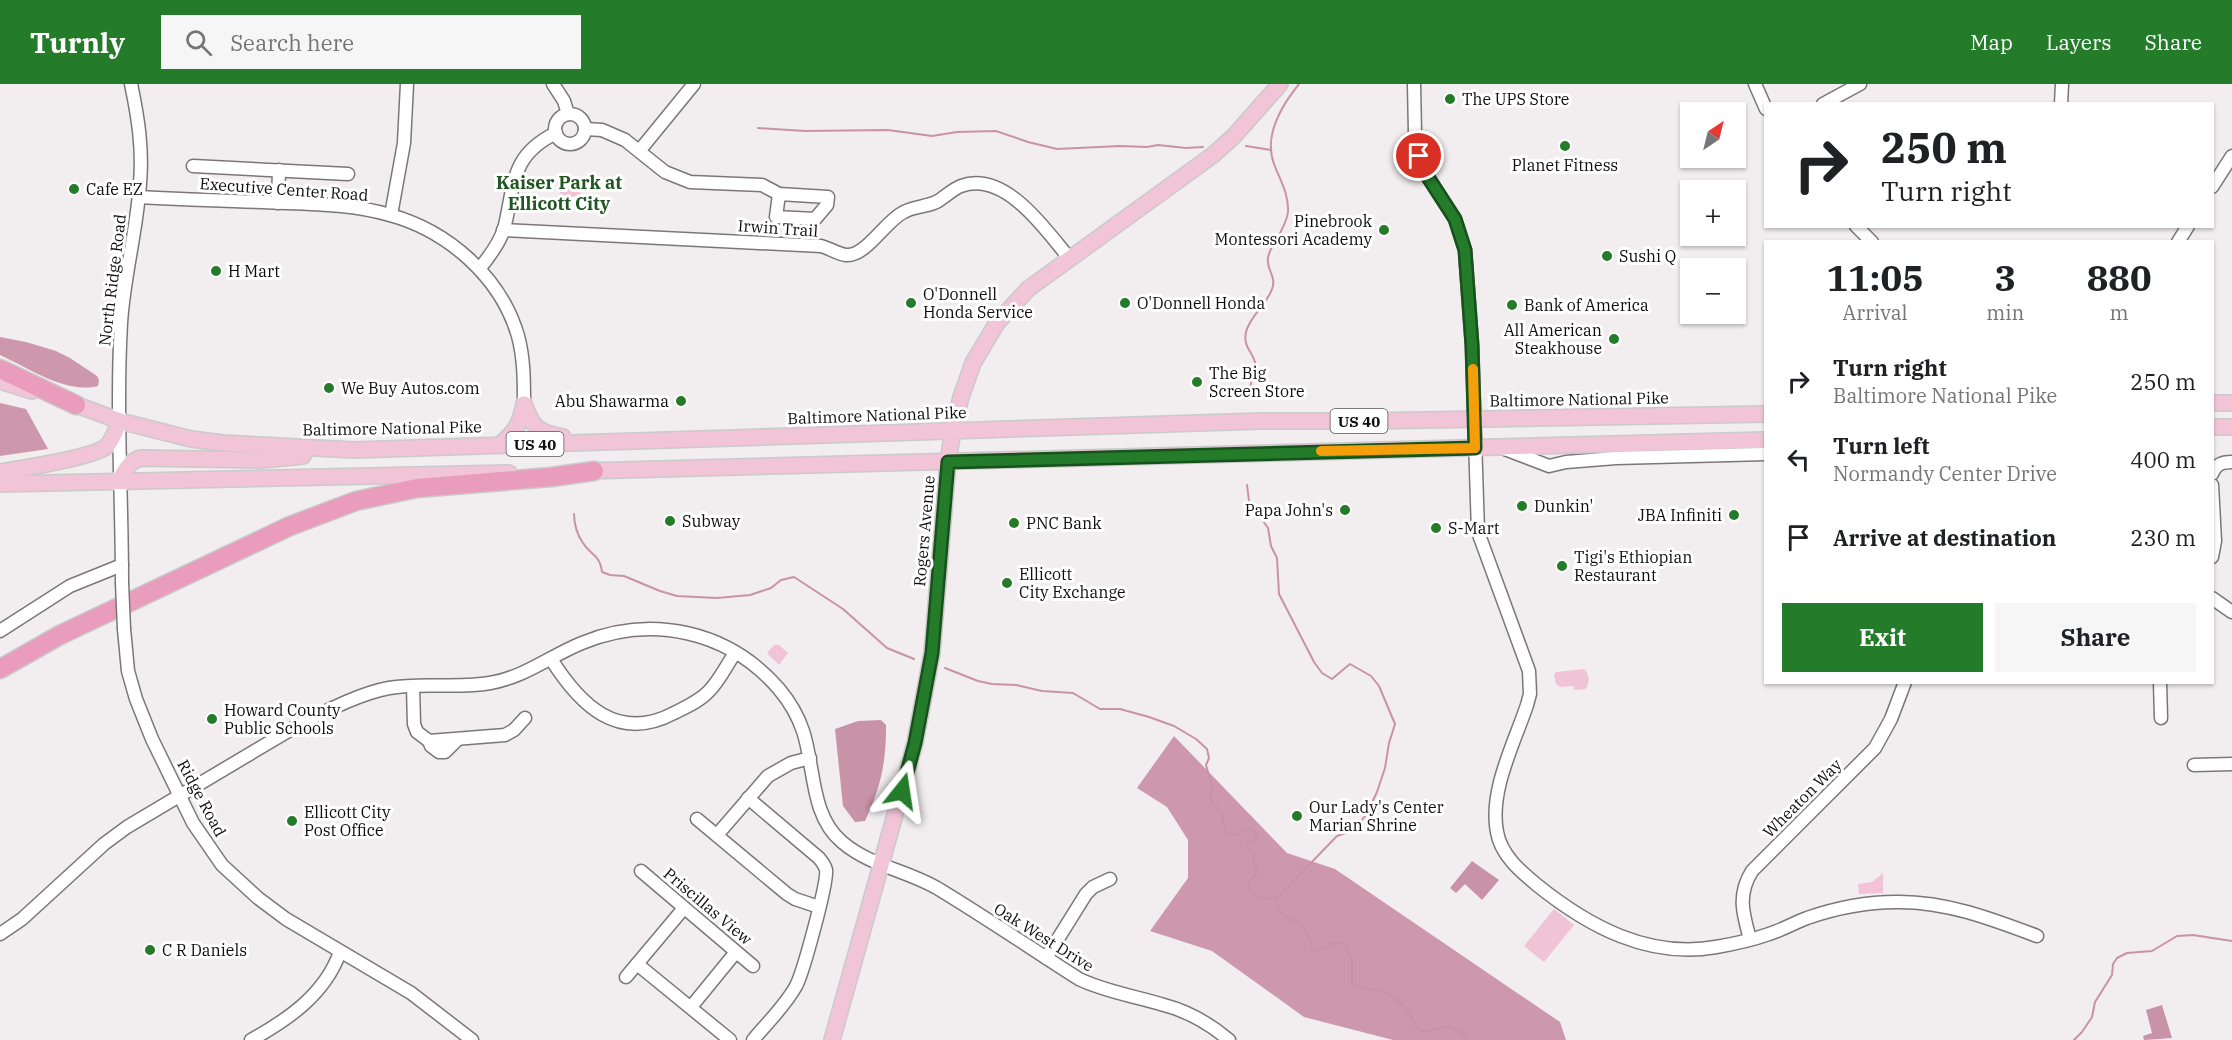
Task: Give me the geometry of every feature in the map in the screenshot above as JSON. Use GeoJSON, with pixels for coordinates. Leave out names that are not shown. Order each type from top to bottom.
{"type":"FeatureCollection","features":[{"type":"Feature","properties":{"kind":"highway"},"geometry":{"type":"LineString","coordinates":[[1,378],[76,405]]}},
{"type":"Feature","properties":{"kind":"highway"},"geometry":{"type":"LineString","coordinates":[[0,669],[70,630],[290,526],[335,508],[387,493],[417,488],[551,477],[594,471]]}},
{"type":"Feature","properties":{"kind":"main road","name":"Rogers Avenue"},"geometry":{"type":"LineString","coordinates":[[832,1040],[915,743],[934,634],[948,462],[953,430],[967,379],[985,339],[1011,306],[1028,289],[1214,155],[1280,84]]}},
{"type":"Feature","properties":{"kind":"main road"},"geometry":{"type":"LineString","coordinates":[[2214,403],[2232,403]]}},
{"type":"Feature","properties":{"kind":"main road"},"geometry":{"type":"LineString","coordinates":[[524,404],[530,421],[542,432],[590,442]]}},
{"type":"Feature","properties":{"kind":"main road"},"geometry":{"type":"LineString","coordinates":[[499,445],[517,429],[524,404]]}},
{"type":"Feature","properties":{"kind":"main road","name":"Baltimore National Pike"},"geometry":{"type":"LineString","coordinates":[[76,405],[120,421],[191,439],[223,443],[354,450],[1262,421],[1764,414]]}},
{"type":"Feature","properties":{"kind":"main road"},"geometry":{"type":"LineString","coordinates":[[0,472],[64,460],[104,449],[112,439],[120,421]]}},
{"type":"Feature","properties":{"kind":"main road"},"geometry":{"type":"LineString","coordinates":[[2214,427],[2232,427]]}},
{"type":"Feature","properties":{"kind":"main road","name":"US 40"},"geometry":{"type":"LineString","coordinates":[[0,484],[1764,440]]}},
{"type":"Feature","properties":{"kind":"main road"},"geometry":{"type":"LineString","coordinates":[[119,481],[129,464],[141,459],[262,460],[354,450]]}},
{"type":"Feature","properties":{"kind":"street","name":"North Ridge Road"},"geometry":{"type":"LineString","coordinates":[[119,481],[121,322],[139,197],[140,133],[131,84]]}},
{"type":"Feature","properties":{"kind":"street"},"geometry":{"type":"LineString","coordinates":[[391,215],[404,143],[406,84]]}},
{"type":"Feature","properties":{"kind":"street"},"geometry":{"type":"LineString","coordinates":[[553,84],[564,101],[568,114]]}},
{"type":"Feature","properties":{"kind":"street"},"geometry":{"type":"LineString","coordinates":[[640,150],[694,84]]}},
{"type":"Feature","properties":{"kind":"street"},"geometry":{"type":"LineString","coordinates":[[1414,84],[1415,132],[1419,156],[1424,171],[1455,219],[1465,250],[1472,345],[1478,532],[1525,657],[1531,682],[1527,705],[1497,792],[1495,816],[1497,835],[1502,847],[1519,870],[1562,905],[1595,926],[1654,945],[1685,949],[1715,948],[1750,939],[1841,908],[1896,902],[1921,903],[1956,910],[2037,936]]}},
{"type":"Feature","properties":{"kind":"street"},"geometry":{"type":"LineString","coordinates":[[1755,84],[1764,104]]}},
{"type":"Feature","properties":{"kind":"street"},"geometry":{"type":"LineString","coordinates":[[1826,102],[1860,84]]}},
{"type":"Feature","properties":{"kind":"street"},"geometry":{"type":"LineString","coordinates":[[2061,102],[2062,84]]}},
{"type":"Feature","properties":{"kind":"street"},"geometry":{"type":"LineString","coordinates":[[568,114],[580,118],[585,129],[582,138],[574,143],[562,141],[556,133],[556,124],[568,114]]}},
{"type":"Feature","properties":{"kind":"street"},"geometry":{"type":"LineString","coordinates":[[585,129],[602,130],[614,134],[640,150],[665,172],[690,182],[762,184],[779,194]]}},
{"type":"Feature","properties":{"kind":"street"},"geometry":{"type":"LineString","coordinates":[[480,268],[496,246],[503,230],[513,182],[525,157],[535,146],[556,133]]}},
{"type":"Feature","properties":{"kind":"street"},"geometry":{"type":"LineString","coordinates":[[2214,184],[2232,156]]}},
{"type":"Feature","properties":{"kind":"street"},"geometry":{"type":"LineString","coordinates":[[193,166],[348,174]]}},
{"type":"Feature","properties":{"kind":"street"},"geometry":{"type":"LineString","coordinates":[[278,203],[279,170]]}},
{"type":"Feature","properties":{"kind":"street","name":"Irwin Trail"},"geometry":{"type":"LineString","coordinates":[[503,230],[821,246],[847,255],[855,254],[863,249],[904,211],[936,202],[960,186],[979,184],[990,186],[1021,203],[1069,258]]}},
{"type":"Feature","properties":{"kind":"street","name":"Executive Center Road"},"geometry":{"type":"LineString","coordinates":[[139,197],[331,205],[391,215],[440,237],[480,268],[496,289],[518,335],[523,362],[524,404]]}},
{"type":"Feature","properties":{"kind":"street"},"geometry":{"type":"LineString","coordinates":[[1858,228],[1870,240]]}},
{"type":"Feature","properties":{"kind":"street"},"geometry":{"type":"LineString","coordinates":[[1502,448],[1549,466],[1566,462],[1616,458],[1764,454]]}},
{"type":"Feature","properties":{"kind":"street"},"geometry":{"type":"LineString","coordinates":[[2214,470],[2221,463],[2232,462]]}},
{"type":"Feature","properties":{"kind":"street","name":"Ridge Road"},"geometry":{"type":"LineString","coordinates":[[119,481],[124,629],[128,671],[136,699],[179,795],[205,842],[222,865],[286,919],[411,993],[472,1040]]}},
{"type":"Feature","properties":{"kind":"street"},"geometry":{"type":"LineString","coordinates":[[2214,522],[2214,546]]}},
{"type":"Feature","properties":{"kind":"street"},"geometry":{"type":"LineString","coordinates":[[0,631],[70,586],[122,565]]}},
{"type":"Feature","properties":{"kind":"street"},"geometry":{"type":"LineString","coordinates":[[2214,599],[2232,612]]}},
{"type":"Feature","properties":{"kind":"street","name":"Oak West Drive"},"geometry":{"type":"LineString","coordinates":[[0,934],[31,911],[104,844],[150,812],[326,710],[389,688],[490,683],[520,675],[580,643],[631,628],[668,629],[706,638],[735,653],[777,688],[790,705],[802,730],[810,758],[814,790],[825,819],[840,841],[861,856],[936,888],[1094,987],[1185,1012],[1229,1040]]}},
{"type":"Feature","properties":{"kind":"street"},"geometry":{"type":"LineString","coordinates":[[551,659],[563,678],[603,716],[617,722],[639,725],[671,715],[702,698],[719,680],[735,653]]}},
{"type":"Feature","properties":{"kind":"street","name":"Wheaton Way"},"geometry":{"type":"LineString","coordinates":[[1750,939],[1741,899],[1746,880],[1752,871],[1875,747],[1891,719],[1904,684]]}},
{"type":"Feature","properties":{"kind":"street"},"geometry":{"type":"LineString","coordinates":[[2160,684],[2162,718]]}},
{"type":"Feature","properties":{"kind":"street"},"geometry":{"type":"LineString","coordinates":[[413,687],[414,724],[417,732],[429,741],[505,735],[514,730],[525,718]]}},
{"type":"Feature","properties":{"kind":"street"},"geometry":{"type":"LineString","coordinates":[[717,835],[768,776],[780,768],[810,758]]}},
{"type":"Feature","properties":{"kind":"street"},"geometry":{"type":"LineString","coordinates":[[2194,765],[2232,764]]}},
{"type":"Feature","properties":{"kind":"street"},"geometry":{"type":"LineString","coordinates":[[748,798],[823,863],[826,869],[819,907],[797,984],[787,1001],[753,1040]]}},
{"type":"Feature","properties":{"kind":"street"},"geometry":{"type":"LineString","coordinates":[[697,819],[787,894],[819,907]]}},
{"type":"Feature","properties":{"kind":"street","name":"Priscillas View"},"geometry":{"type":"LineString","coordinates":[[641,871],[753,966]]}},
{"type":"Feature","properties":{"kind":"street"},"geometry":{"type":"LineString","coordinates":[[1047,958],[1086,894],[1094,886],[1110,879]]}},
{"type":"Feature","properties":{"kind":"street"},"geometry":{"type":"LineString","coordinates":[[626,977],[684,908]]}},
{"type":"Feature","properties":{"kind":"street"},"geometry":{"type":"LineString","coordinates":[[251,1040],[287,1017],[318,990],[334,970],[340,952]]}},
{"type":"Feature","properties":{"kind":"street"},"geometry":{"type":"LineString","coordinates":[[691,1007],[736,952]]}},
{"type":"Feature","properties":{"kind":"street"},"geometry":{"type":"LineString","coordinates":[[637,964],[730,1040]]}},
{"type":"Feature","properties":{"kind":"shaded area"},"geometry":{"type":"Polygon","coordinates":[[[573,176],[581,194],[563,200],[556,182],[573,176]]]}},
{"type":"Feature","properties":{"kind":"shaded area"},"geometry":{"type":"Polygon","coordinates":[[[0,337],[56,351],[70,358],[97,376],[98,386],[73,386],[35,373],[0,355],[0,337]]]}},
{"type":"Feature","properties":{"kind":"shaded area"},"geometry":{"type":"Polygon","coordinates":[[[0,403],[26,409],[48,449],[0,456],[0,403]]]}},
{"type":"Feature","properties":{"kind":"shaded area"},"geometry":{"type":"Polygon","coordinates":[[[774,645],[779,645],[788,653],[779,665],[767,653],[774,645]]]}},
{"type":"Feature","properties":{"kind":"shaded area"},"geometry":{"type":"Polygon","coordinates":[[[1584,669],[1589,679],[1585,689],[1574,690],[1574,686],[1560,687],[1556,684],[1554,675],[1556,672],[1584,669]]]}},
{"type":"Feature","properties":{"kind":"shaded area"},"geometry":{"type":"Polygon","coordinates":[[[881,720],[886,725],[882,774],[865,821],[855,822],[843,806],[835,729],[858,721],[881,720]]]}},
{"type":"Feature","properties":{"kind":"shaded area"},"geometry":{"type":"Polygon","coordinates":[[[1174,736],[1287,853],[1335,869],[1560,1022],[1566,1040],[1393,1040],[1304,1017],[1212,951],[1150,931],[1188,878],[1188,840],[1167,807],[1137,788],[1174,736]]]}},
{"type":"Feature","properties":{"kind":"shaded area"},"geometry":{"type":"Polygon","coordinates":[[[1472,861],[1499,880],[1482,900],[1465,884],[1456,893],[1450,888],[1472,861]]]}},
{"type":"Feature","properties":{"kind":"shaded area"},"geometry":{"type":"Polygon","coordinates":[[[1883,873],[1883,893],[1859,894],[1858,884],[1872,882],[1883,873]]]}},
{"type":"Feature","properties":{"kind":"shaded area"},"geometry":{"type":"Polygon","coordinates":[[[1554,909],[1574,925],[1544,962],[1524,946],[1554,909]]]}},
{"type":"Feature","properties":{"kind":"shaded area"},"geometry":{"type":"Polygon","coordinates":[[[2162,1005],[2172,1038],[2144,1040],[2143,1036],[2152,1033],[2146,1010],[2162,1005]]]}},
{"type":"Feature","properties":{"kind":"waterway"},"geometry":{"type":"LineString","coordinates":[[1247,398],[1255,362],[1247,345],[1246,332],[1272,289],[1273,281],[1268,266],[1269,253],[1287,219],[1288,212],[1286,193],[1271,153],[1271,142],[1276,121],[1286,101],[1299,84]]}},
{"type":"Feature","properties":{"kind":"waterway"},"geometry":{"type":"LineString","coordinates":[[758,128],[805,131],[888,130],[932,136],[957,132],[996,131],[1057,149],[1158,145],[1203,147]]}},
{"type":"Feature","properties":{"kind":"waterway"},"geometry":{"type":"LineString","coordinates":[[1246,146],[1271,150]]}},
{"type":"Feature","properties":{"kind":"waterway"},"geometry":{"type":"LineString","coordinates":[[1247,485],[1249,501],[1268,528],[1271,546],[1277,558],[1279,594],[1314,662],[1322,673],[1332,679],[1350,664],[1371,676],[1379,686],[1395,724],[1385,768],[1366,815],[1354,830],[1337,836],[1276,899],[1279,907],[1286,917],[1303,927],[1314,951],[1333,943],[1346,944],[1352,962],[1352,983],[1360,988],[1389,995],[1404,1007],[1416,1027],[1424,1032],[1450,1026],[1467,1040]]}},
{"type":"Feature","properties":{"kind":"waterway"},"geometry":{"type":"LineString","coordinates":[[574,514],[579,536],[597,558],[602,572],[624,576],[677,596],[717,598],[750,595],[771,588],[781,580],[794,577],[843,609],[887,648],[914,659]]}},
{"type":"Feature","properties":{"kind":"waterway"},"geometry":{"type":"LineString","coordinates":[[945,668],[992,684],[1073,693],[1100,709],[1120,709],[1149,717],[1174,726],[1196,739],[1207,749],[1209,758],[1206,765],[1212,786],[1210,795],[1213,805],[1222,812],[1225,830],[1229,834],[1237,835],[1249,828],[1257,835],[1256,839],[1247,845],[1254,854],[1254,864],[1258,872],[1249,882],[1250,892],[1261,898],[1276,899]]}},
{"type":"Feature","properties":{"kind":"waterway"},"geometry":{"type":"LineString","coordinates":[[2074,1040],[2092,1017],[2095,1002],[2112,975],[2113,964],[2117,958],[2127,953],[2152,951],[2177,936],[2193,935],[2232,941]]}},
{"type":"Feature","properties":{"kind":"slow traffic"},"geometry":{"type":"LineString","coordinates":[[1321,451],[1475,448],[1473,369]]}},
{"type":"Feature","properties":{"kind":"place","name":"The UPS Store"},"geometry":{"type":"Point","coordinates":[1450,99]}},
{"type":"Feature","properties":{"kind":"place","name":"Planet Fitness"},"geometry":{"type":"Point","coordinates":[1565,146]}},
{"type":"Feature","properties":{"kind":"place","name":"Cafe EZ"},"geometry":{"type":"Point","coordinates":[74,189]}},
{"type":"Feature","properties":{"kind":"place","name":"Pinebrook Montessori Academy"},"geometry":{"type":"Point","coordinates":[1384,230]}},
{"type":"Feature","properties":{"kind":"place","name":"Sushi Q"},"geometry":{"type":"Point","coordinates":[1607,256]}},
{"type":"Feature","properties":{"kind":"place","name":"H Mart"},"geometry":{"type":"Point","coordinates":[216,271]}},
{"type":"Feature","properties":{"kind":"place","name":"O'Donnell Honda Service"},"geometry":{"type":"Point","coordinates":[911,303]}},
{"type":"Feature","properties":{"kind":"place","name":"O'Donnell Honda"},"geometry":{"type":"Point","coordinates":[1125,303]}},
{"type":"Feature","properties":{"kind":"place","name":"Bank of America"},"geometry":{"type":"Point","coordinates":[1512,305]}},
{"type":"Feature","properties":{"kind":"place","name":"All American Steakhouse"},"geometry":{"type":"Point","coordinates":[1614,339]}},
{"type":"Feature","properties":{"kind":"place","name":"The Big Screen Store"},"geometry":{"type":"Point","coordinates":[1197,382]}},
{"type":"Feature","properties":{"kind":"place","name":"We Buy Autos.com"},"geometry":{"type":"Point","coordinates":[329,388]}},
{"type":"Feature","properties":{"kind":"place","name":"Abu Shawarma"},"geometry":{"type":"Point","coordinates":[681,401]}},
{"type":"Feature","properties":{"kind":"place","name":"Dunkin'"},"geometry":{"type":"Point","coordinates":[1522,506]}},
{"type":"Feature","properties":{"kind":"place","name":"Papa John's"},"geometry":{"type":"Point","coordinates":[1345,510]}},
{"type":"Feature","properties":{"kind":"place","name":"JBA Infiniti"},"geometry":{"type":"Point","coordinates":[1734,515]}},
{"type":"Feature","properties":{"kind":"place","name":"Subway"},"geometry":{"type":"Point","coordinates":[670,521]}},
{"type":"Feature","properties":{"kind":"place","name":"PNC Bank"},"geometry":{"type":"Point","coordinates":[1014,523]}},
{"type":"Feature","properties":{"kind":"place","name":"S-Mart"},"geometry":{"type":"Point","coordinates":[1436,528]}},
{"type":"Feature","properties":{"kind":"place","name":"Tigi's Ethiopian Restaurant"},"geometry":{"type":"Point","coordinates":[1562,566]}},
{"type":"Feature","properties":{"kind":"place","name":"Ellicott City Exchange"},"geometry":{"type":"Point","coordinates":[1007,583]}},
{"type":"Feature","properties":{"kind":"place","name":"Howard County Public Schools"},"geometry":{"type":"Point","coordinates":[212,719]}},
{"type":"Feature","properties":{"kind":"place","name":"Our Lady's Center Marian Shrine"},"geometry":{"type":"Point","coordinates":[1297,816]}},
{"type":"Feature","properties":{"kind":"place","name":"Ellicott City Post Office"},"geometry":{"type":"Point","coordinates":[292,821]}},
{"type":"Feature","properties":{"kind":"place","name":"C R Daniels"},"geometry":{"type":"Point","coordinates":[150,950]}},
{"type":"Feature","properties":{"kind":"district","name":"Kaiser Park at Ellicott City"},"geometry":{"type":"Point","coordinates":[559,192]}},
{"type":"Feature","properties":{"kind":"route"},"geometry":{"type":"LineString","coordinates":[[902,791],[915,743],[932,653],[948,462],[1368,449],[1475,448],[1472,345],[1465,250],[1455,219],[1424,171],[1419,156]]}}]}
